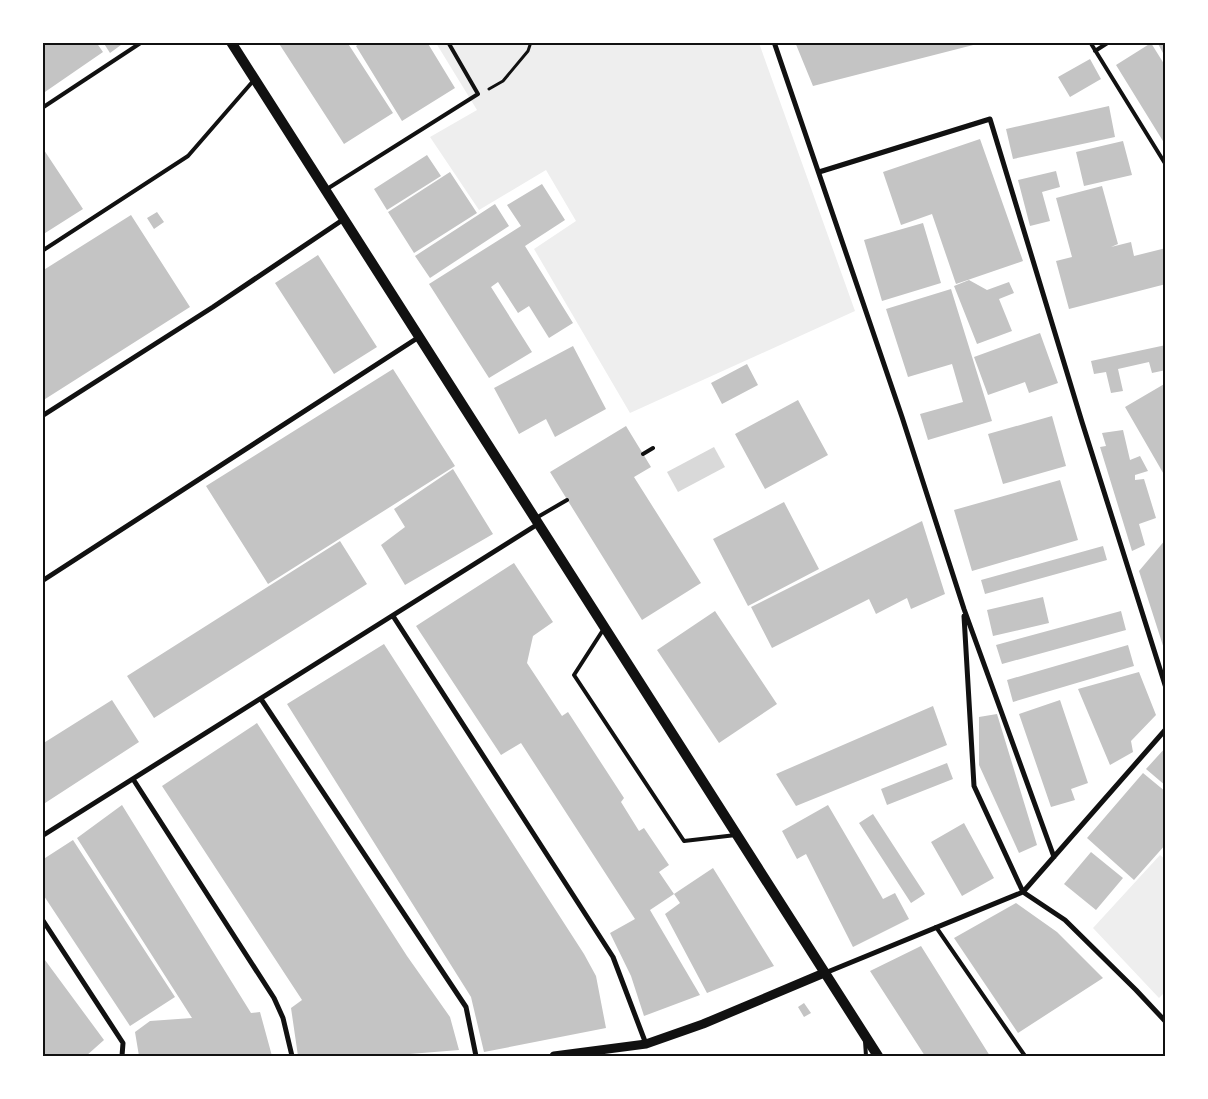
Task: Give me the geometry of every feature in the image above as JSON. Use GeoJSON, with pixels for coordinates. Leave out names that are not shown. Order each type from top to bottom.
{"type":"FeatureCollection","features":[{"type":"Feature","properties":{"kind":"main road"},"geometry":{"type":"LineString","coordinates":[[231,42],[878,1056]]}},
{"type":"Feature","properties":{"kind":"street"},"geometry":{"type":"LineString","coordinates":[[774,42],[924,484],[964,609],[1054,858]]}},
{"type":"Feature","properties":{"kind":"street"},"geometry":{"type":"LineString","coordinates":[[819,172],[990,119],[1082,422],[1166,688]]}},
{"type":"Feature","properties":{"kind":"street"},"geometry":{"type":"LineString","coordinates":[[42,416],[213,307],[344,220]]}},
{"type":"Feature","properties":{"kind":"street"},"geometry":{"type":"LineString","coordinates":[[42,581],[419,337]]}},
{"type":"Feature","properties":{"kind":"street"},"geometry":{"type":"LineString","coordinates":[[42,836],[393,616],[536,522]]}},
{"type":"Feature","properties":{"kind":"street"},"geometry":{"type":"LineString","coordinates":[[964,609],[974,786],[1023,892],[1065,920],[1166,1022]]}},
{"type":"Feature","properties":{"kind":"street"},"geometry":{"type":"LineString","coordinates":[[393,616],[613,957],[646,1044]]}},
{"type":"Feature","properties":{"kind":"street"},"geometry":{"type":"LineString","coordinates":[[261,698],[466,1006],[476,1056]]}},
{"type":"Feature","properties":{"kind":"street"},"geometry":{"type":"LineString","coordinates":[[554,1056],[646,1044],[703,1024],[1023,892],[1166,730]]}},
{"type":"Feature","properties":{"kind":"street"},"geometry":{"type":"LineString","coordinates":[[133,779],[274,998],[283,1018],[292,1056]]}},
{"type":"Feature","properties":{"kind":"street"},"geometry":{"type":"LineString","coordinates":[[42,920],[123,1043],[122,1056]]}},
{"type":"Feature","properties":{"kind":"lane"},"geometry":{"type":"LineString","coordinates":[[42,108],[142,42]]}},
{"type":"Feature","properties":{"kind":"lane"},"geometry":{"type":"LineString","coordinates":[[325,190],[478,94],[448,42]]}},
{"type":"Feature","properties":{"kind":"lane"},"geometry":{"type":"LineString","coordinates":[[1090,42],[1166,165]]}},
{"type":"Feature","properties":{"kind":"lane"},"geometry":{"type":"LineString","coordinates":[[1095,50],[1108,42]]}},
{"type":"Feature","properties":{"kind":"lane"},"geometry":{"type":"LineString","coordinates":[[42,251],[188,156],[254,80]]}},
{"type":"Feature","properties":{"kind":"lane"},"geometry":{"type":"LineString","coordinates":[[643,454],[653,448]]}},
{"type":"Feature","properties":{"kind":"lane"},"geometry":{"type":"LineString","coordinates":[[536,522],[567,500]]}},
{"type":"Feature","properties":{"kind":"lane"},"geometry":{"type":"LineString","coordinates":[[604,628],[574,675],[684,841],[736,834]]}},
{"type":"Feature","properties":{"kind":"lane"},"geometry":{"type":"LineString","coordinates":[[936,927],[1025,1056]]}},
{"type":"Feature","properties":{"kind":"lane"},"geometry":{"type":"LineString","coordinates":[[864,1035],[866,1056]]}},
{"type":"Feature","properties":{"kind":"path"},"geometry":{"type":"LineString","coordinates":[[478,94],[503,81],[528,52],[531,42]]}},
{"type":"Feature","properties":{"kind":"shaded area"},"geometry":{"type":"Polygon","coordinates":[[[436,43],[759,43],[855,311],[630,413],[534,249],[576,221],[546,170],[479,210],[430,137],[477,110],[436,43]]]}},
{"type":"Feature","properties":{"kind":"shaded area"},"geometry":{"type":"Polygon","coordinates":[[[714,447],[725,467],[678,492],[667,472],[714,447]]]}},
{"type":"Feature","properties":{"kind":"shaded area"},"geometry":{"type":"Polygon","coordinates":[[[1160,855],[1166,860],[1166,991],[1159,998],[1093,928],[1160,855]]]}},
{"type":"Feature","properties":{"kind":"building"},"geometry":{"type":"Polygon","coordinates":[[[42,42],[96,42],[103,52],[42,94],[42,42]]]}},
{"type":"Feature","properties":{"kind":"building"},"geometry":{"type":"Polygon","coordinates":[[[103,42],[125,42],[110,53],[103,42]]]}},
{"type":"Feature","properties":{"kind":"building"},"geometry":{"type":"Polygon","coordinates":[[[278,42],[347,42],[393,113],[344,144],[278,42]]]}},
{"type":"Feature","properties":{"kind":"building"},"geometry":{"type":"Polygon","coordinates":[[[362,42],[427,42],[455,88],[402,121],[356,46],[362,42]]]}},
{"type":"Feature","properties":{"kind":"building"},"geometry":{"type":"Polygon","coordinates":[[[795,42],[981,42],[981,43],[813,86],[795,42]]]}},
{"type":"Feature","properties":{"kind":"building"},"geometry":{"type":"Polygon","coordinates":[[[1157,42],[1166,42],[1166,51],[1163,53],[1157,42]]]}},
{"type":"Feature","properties":{"kind":"building"},"geometry":{"type":"Polygon","coordinates":[[[1151,43],[1166,67],[1166,146],[1116,65],[1151,43]]]}},
{"type":"Feature","properties":{"kind":"building"},"geometry":{"type":"Polygon","coordinates":[[[1090,59],[1101,79],[1070,97],[1058,77],[1090,59]]]}},
{"type":"Feature","properties":{"kind":"building"},"geometry":{"type":"Polygon","coordinates":[[[1109,106],[1115,137],[1013,159],[1006,129],[1109,106]]]}},
{"type":"Feature","properties":{"kind":"building"},"geometry":{"type":"Polygon","coordinates":[[[980,139],[1023,261],[956,284],[932,214],[901,225],[883,172],[980,139]]]}},
{"type":"Feature","properties":{"kind":"building"},"geometry":{"type":"Polygon","coordinates":[[[1123,141],[1132,175],[1084,186],[1076,152],[1123,141]]]}},
{"type":"Feature","properties":{"kind":"building"},"geometry":{"type":"Polygon","coordinates":[[[42,147],[83,209],[42,235],[42,147]]]}},
{"type":"Feature","properties":{"kind":"building"},"geometry":{"type":"Polygon","coordinates":[[[427,155],[441,176],[387,210],[374,189],[427,155]]]}},
{"type":"Feature","properties":{"kind":"building"},"geometry":{"type":"Polygon","coordinates":[[[1056,171],[1060,187],[1042,192],[1050,221],[1030,226],[1018,180],[1056,171]]]}},
{"type":"Feature","properties":{"kind":"building"},"geometry":{"type":"Polygon","coordinates":[[[450,172],[477,213],[414,253],[388,212],[450,172]]]}},
{"type":"Feature","properties":{"kind":"building"},"geometry":{"type":"Polygon","coordinates":[[[542,184],[565,220],[525,246],[573,323],[549,338],[529,306],[518,313],[498,282],[491,287],[532,352],[489,378],[429,284],[521,226],[507,205],[542,184]]]}},
{"type":"Feature","properties":{"kind":"building"},"geometry":{"type":"Polygon","coordinates":[[[1102,186],[1118,244],[1111,247],[1131,242],[1134,256],[1166,248],[1166,284],[1069,309],[1056,261],[1072,257],[1056,198],[1102,186]]]}},
{"type":"Feature","properties":{"kind":"building"},"geometry":{"type":"Polygon","coordinates":[[[495,204],[509,226],[430,278],[415,256],[495,204]]]}},
{"type":"Feature","properties":{"kind":"building"},"geometry":{"type":"Polygon","coordinates":[[[157,212],[164,222],[154,229],[147,218],[157,212]]]}},
{"type":"Feature","properties":{"kind":"building"},"geometry":{"type":"Polygon","coordinates":[[[131,215],[190,307],[42,401],[42,271],[131,215]]]}},
{"type":"Feature","properties":{"kind":"building"},"geometry":{"type":"Polygon","coordinates":[[[923,223],[941,283],[882,301],[864,240],[923,223]]]}},
{"type":"Feature","properties":{"kind":"building"},"geometry":{"type":"Polygon","coordinates":[[[318,255],[377,347],[334,374],[275,283],[318,255]]]}},
{"type":"Feature","properties":{"kind":"building"},"geometry":{"type":"Polygon","coordinates":[[[969,280],[987,290],[1009,282],[1014,293],[999,299],[1012,331],[977,344],[954,286],[969,280]]]}},
{"type":"Feature","properties":{"kind":"building"},"geometry":{"type":"Polygon","coordinates":[[[951,289],[992,421],[928,440],[920,414],[963,402],[952,364],[908,377],[886,309],[951,289]]]}},
{"type":"Feature","properties":{"kind":"building"},"geometry":{"type":"Polygon","coordinates":[[[1040,333],[1058,383],[1029,393],[1025,382],[988,395],[974,357],[1040,333]]]}},
{"type":"Feature","properties":{"kind":"building"},"geometry":{"type":"Polygon","coordinates":[[[1166,345],[1166,370],[1152,373],[1149,362],[1118,369],[1123,391],[1111,393],[1106,372],[1094,374],[1091,361],[1166,345]]]}},
{"type":"Feature","properties":{"kind":"building"},"geometry":{"type":"Polygon","coordinates":[[[573,346],[606,409],[555,437],[546,419],[519,434],[494,388],[573,346]]]}},
{"type":"Feature","properties":{"kind":"building"},"geometry":{"type":"Polygon","coordinates":[[[747,364],[758,385],[722,404],[711,383],[747,364]]]}},
{"type":"Feature","properties":{"kind":"building"},"geometry":{"type":"Polygon","coordinates":[[[393,369],[455,466],[268,584],[206,486],[393,369]]]}},
{"type":"Feature","properties":{"kind":"building"},"geometry":{"type":"Polygon","coordinates":[[[1166,383],[1166,478],[1125,407],[1166,383]]]}},
{"type":"Feature","properties":{"kind":"building"},"geometry":{"type":"Polygon","coordinates":[[[798,400],[828,455],[765,489],[735,434],[798,400]]]}},
{"type":"Feature","properties":{"kind":"building"},"geometry":{"type":"Polygon","coordinates":[[[1052,416],[1066,466],[1003,484],[988,434],[1052,416]]]}},
{"type":"Feature","properties":{"kind":"building"},"geometry":{"type":"Polygon","coordinates":[[[626,426],[651,467],[634,477],[701,583],[642,620],[550,472],[626,426]]]}},
{"type":"Feature","properties":{"kind":"building"},"geometry":{"type":"Polygon","coordinates":[[[1123,430],[1130,460],[1140,456],[1148,471],[1135,475],[1135,480],[1144,479],[1156,518],[1139,524],[1145,545],[1132,551],[1100,447],[1106,446],[1102,433],[1123,430]]]}},
{"type":"Feature","properties":{"kind":"building"},"geometry":{"type":"Polygon","coordinates":[[[453,469],[493,534],[405,585],[381,545],[405,527],[394,509],[453,469]]]}},
{"type":"Feature","properties":{"kind":"building"},"geometry":{"type":"Polygon","coordinates":[[[1060,480],[1078,540],[972,571],[954,510],[1060,480]]]}},
{"type":"Feature","properties":{"kind":"building"},"geometry":{"type":"Polygon","coordinates":[[[784,502],[819,569],[748,606],[713,539],[784,502]]]}},
{"type":"Feature","properties":{"kind":"building"},"geometry":{"type":"Polygon","coordinates":[[[922,521],[945,594],[911,609],[907,598],[876,614],[869,599],[772,648],[751,607],[922,521]]]}},
{"type":"Feature","properties":{"kind":"building"},"geometry":{"type":"Polygon","coordinates":[[[1166,539],[1166,652],[1165,652],[1139,571],[1166,539]]]}},
{"type":"Feature","properties":{"kind":"building"},"geometry":{"type":"Polygon","coordinates":[[[340,541],[367,584],[154,718],[127,676],[340,541]]]}},
{"type":"Feature","properties":{"kind":"building"},"geometry":{"type":"Polygon","coordinates":[[[1103,546],[1107,560],[985,594],[981,580],[1103,546]]]}},
{"type":"Feature","properties":{"kind":"building"},"geometry":{"type":"Polygon","coordinates":[[[514,563],[553,622],[533,636],[527,663],[562,716],[568,712],[624,798],[621,802],[639,831],[644,828],[669,865],[659,872],[674,894],[650,910],[700,995],[644,1016],[631,976],[610,933],[635,919],[521,743],[501,755],[416,626],[514,563]]]}},
{"type":"Feature","properties":{"kind":"building"},"geometry":{"type":"Polygon","coordinates":[[[1043,597],[1049,623],[993,636],[987,610],[1043,597]]]}},
{"type":"Feature","properties":{"kind":"building"},"geometry":{"type":"Polygon","coordinates":[[[715,611],[777,704],[719,743],[657,650],[715,611]]]}},
{"type":"Feature","properties":{"kind":"building"},"geometry":{"type":"Polygon","coordinates":[[[1121,611],[1126,630],[1002,664],[996,645],[1121,611]]]}},
{"type":"Feature","properties":{"kind":"building"},"geometry":{"type":"Polygon","coordinates":[[[384,644],[584,954],[596,976],[606,1028],[484,1052],[471,997],[287,704],[384,644]]]}},
{"type":"Feature","properties":{"kind":"building"},"geometry":{"type":"Polygon","coordinates":[[[1128,645],[1134,666],[1013,702],[1007,680],[1128,645]]]}},
{"type":"Feature","properties":{"kind":"building"},"geometry":{"type":"Polygon","coordinates":[[[1139,672],[1156,715],[1131,741],[1133,752],[1110,765],[1078,689],[1139,672]]]}},
{"type":"Feature","properties":{"kind":"building"},"geometry":{"type":"Polygon","coordinates":[[[112,700],[139,742],[42,805],[42,744],[112,700]]]}},
{"type":"Feature","properties":{"kind":"building"},"geometry":{"type":"Polygon","coordinates":[[[1060,700],[1088,783],[1071,789],[1075,800],[1051,807],[1019,714],[1060,700]]]}},
{"type":"Feature","properties":{"kind":"building"},"geometry":{"type":"Polygon","coordinates":[[[933,706],[947,745],[796,806],[776,774],[933,706]]]}},
{"type":"Feature","properties":{"kind":"building"},"geometry":{"type":"Polygon","coordinates":[[[997,714],[1037,845],[1019,853],[979,765],[979,717],[997,714]]]}},
{"type":"Feature","properties":{"kind":"building"},"geometry":{"type":"Polygon","coordinates":[[[257,723],[407,956],[450,1017],[459,1050],[385,1056],[298,1056],[291,1008],[302,1000],[162,786],[257,723]]]}},
{"type":"Feature","properties":{"kind":"building"},"geometry":{"type":"Polygon","coordinates":[[[1166,747],[1166,786],[1146,769],[1166,747]]]}},
{"type":"Feature","properties":{"kind":"building"},"geometry":{"type":"Polygon","coordinates":[[[947,763],[953,779],[887,805],[881,789],[947,763]]]}},
{"type":"Feature","properties":{"kind":"building"},"geometry":{"type":"Polygon","coordinates":[[[1143,773],[1166,792],[1166,844],[1134,880],[1087,838],[1143,773]]]}},
{"type":"Feature","properties":{"kind":"building"},"geometry":{"type":"Polygon","coordinates":[[[122,805],[251,1013],[260,1012],[272,1056],[139,1056],[135,1032],[150,1021],[192,1018],[77,838],[122,805]]]}},
{"type":"Feature","properties":{"kind":"building"},"geometry":{"type":"Polygon","coordinates":[[[828,805],[883,899],[895,893],[909,919],[853,947],[806,854],[797,859],[782,831],[828,805]]]}},
{"type":"Feature","properties":{"kind":"building"},"geometry":{"type":"Polygon","coordinates":[[[873,814],[925,894],[911,903],[859,823],[873,814]]]}},
{"type":"Feature","properties":{"kind":"building"},"geometry":{"type":"Polygon","coordinates":[[[964,823],[994,878],[962,896],[931,842],[964,823]]]}},
{"type":"Feature","properties":{"kind":"building"},"geometry":{"type":"Polygon","coordinates":[[[73,840],[175,997],[130,1026],[42,893],[42,860],[73,840]]]}},
{"type":"Feature","properties":{"kind":"building"},"geometry":{"type":"Polygon","coordinates":[[[1091,852],[1123,878],[1096,910],[1064,884],[1091,852]]]}},
{"type":"Feature","properties":{"kind":"building"},"geometry":{"type":"Polygon","coordinates":[[[713,868],[774,966],[707,993],[665,914],[680,903],[674,894],[713,868]]]}},
{"type":"Feature","properties":{"kind":"building"},"geometry":{"type":"Polygon","coordinates":[[[1016,903],[1057,932],[1103,978],[1018,1033],[954,938],[1016,903]]]}},
{"type":"Feature","properties":{"kind":"building"},"geometry":{"type":"Polygon","coordinates":[[[921,946],[990,1056],[925,1056],[870,971],[921,946]]]}},
{"type":"Feature","properties":{"kind":"building"},"geometry":{"type":"Polygon","coordinates":[[[42,956],[104,1040],[86,1056],[42,1056],[42,956]]]}},
{"type":"Feature","properties":{"kind":"building"},"geometry":{"type":"Polygon","coordinates":[[[804,1003],[811,1013],[804,1017],[798,1007],[804,1003]]]}}]}
